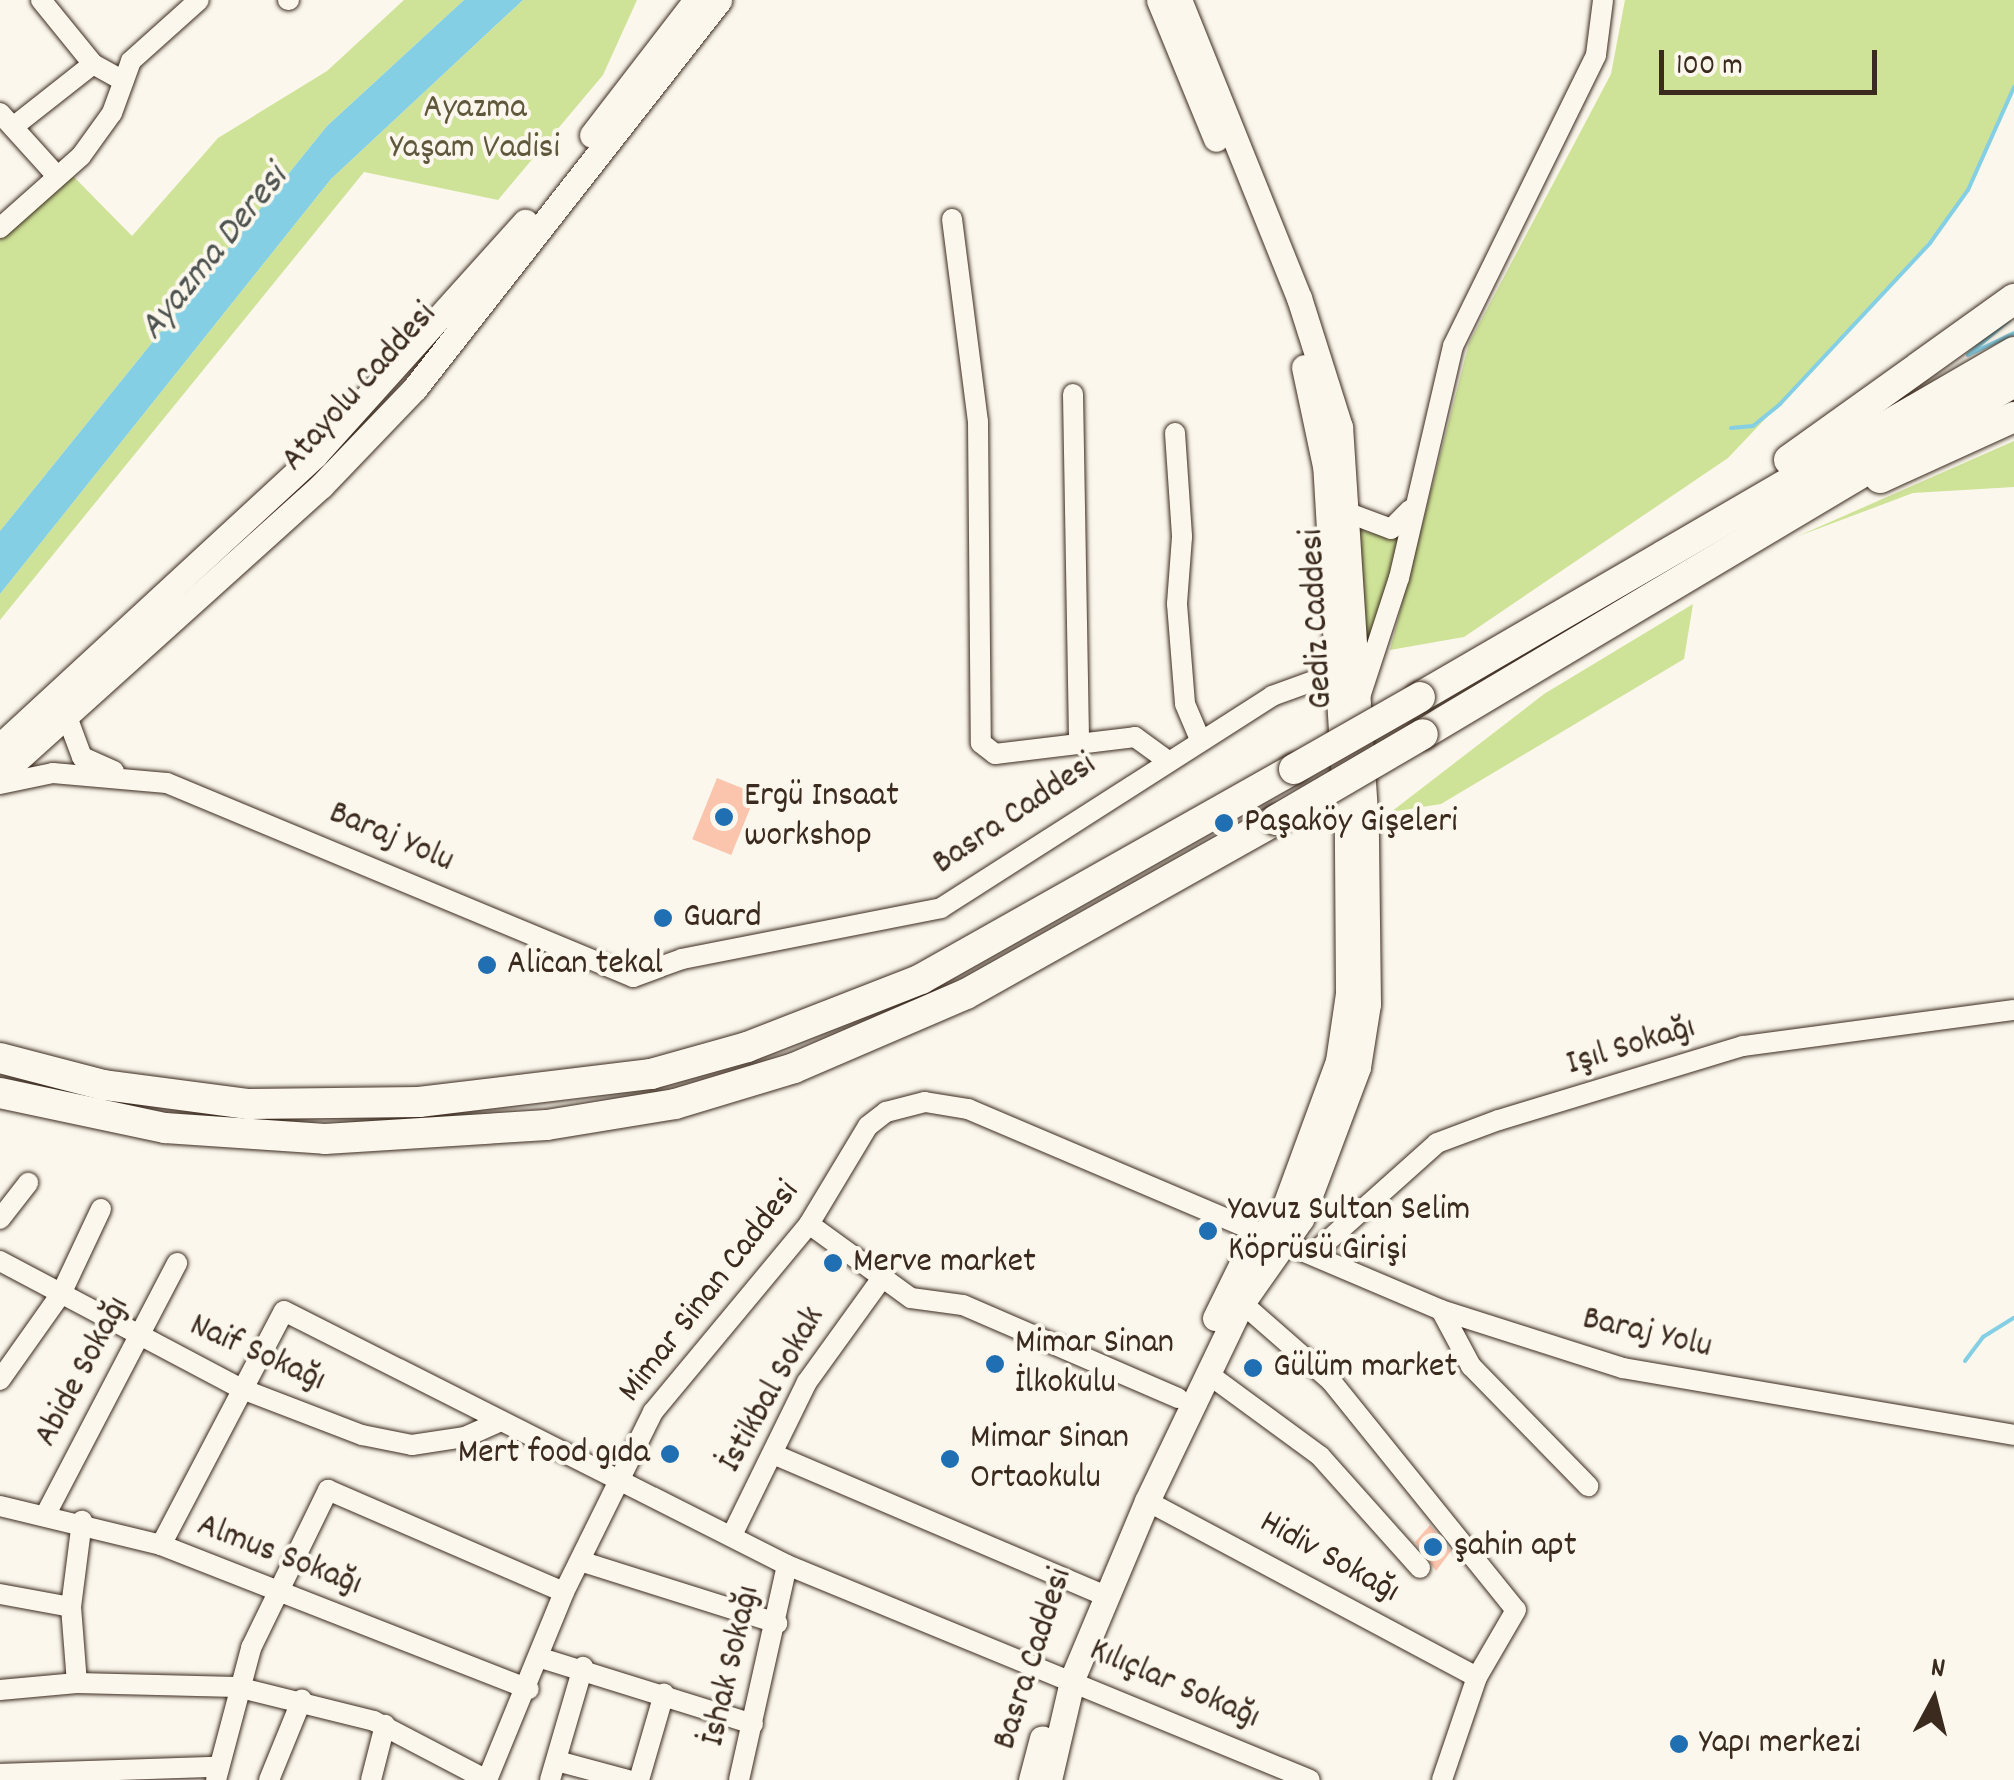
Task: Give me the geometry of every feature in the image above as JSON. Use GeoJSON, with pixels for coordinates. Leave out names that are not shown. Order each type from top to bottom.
{"type":"FeatureCollection","features":[{"type":"Feature","properties":{"kind":"highway"},"geometry":{"type":"LineString","coordinates":[[1675,546],[2014,299]]}},
{"type":"Feature","properties":{"kind":"highway"},"geometry":{"type":"LineString","coordinates":[[0,1058],[104,1084],[250,1104],[419,1102],[651,1074],[746,1047],[841,1012],[995,941],[2014,352]]}},
{"type":"Feature","properties":{"kind":"highway"},"geometry":{"type":"LineString","coordinates":[[0,1094],[237,1136],[411,1137],[676,1104],[794,1068],[887,1032],[1040,955],[1424,734],[2014,382]]}},
{"type":"Feature","properties":{"kind":"highway"},"geometry":{"type":"LineString","coordinates":[[1647,600],[1864,485],[2014,417]]}},
{"type":"Feature","properties":{"kind":"highway"},"geometry":{"type":"LineString","coordinates":[[0,1050],[104,1084]]}},
{"type":"Feature","properties":{"kind":"main road","name":"Atayolu Caddesi"},"geometry":{"type":"LineString","coordinates":[[0,746],[398,370],[696,0]]}},
{"type":"Feature","properties":{"kind":"main road","name":"Atayolu Caddesi"},"geometry":{"type":"LineString","coordinates":[[0,775],[322,486],[415,388],[720,0]]}},
{"type":"Feature","properties":{"kind":"main road","name":"Gediz Caddesi"},"geometry":{"type":"LineString","coordinates":[[1159,0],[1288,314],[1311,390],[1325,466],[1347,668],[1358,704],[1368,1004],[1358,1067],[1301,1219],[1270,1240]]}},
{"type":"Feature","properties":{"kind":"main road","name":"Gediz Caddesi"},"geometry":{"type":"LineString","coordinates":[[1179,0],[1299,298],[1340,427],[1346,512],[1348,994],[1338,1061],[1270,1240]]}},
{"type":"Feature","properties":{"kind":"main road","name":"Basra Caddesi"},"geometry":{"type":"LineString","coordinates":[[1098,1592],[1148,1501],[1270,1240]]}},
{"type":"Feature","properties":{"kind":"main road","name":"Basra Caddesi"},"geometry":{"type":"LineString","coordinates":[[1038,1780],[1066,1674],[1178,1398],[1270,1240]]}},
{"type":"Feature","properties":{"kind":"street"},"geometry":{"type":"LineString","coordinates":[[41,0],[92,64],[124,81]]}},
{"type":"Feature","properties":{"kind":"street"},"geometry":{"type":"LineString","coordinates":[[0,228],[92,142],[131,61],[175,7],[198,0]]}},
{"type":"Feature","properties":{"kind":"street"},"geometry":{"type":"LineString","coordinates":[[1358,704],[1399,578],[1412,508],[1453,346],[1596,55],[1602,0]]}},
{"type":"Feature","properties":{"kind":"street"},"geometry":{"type":"LineString","coordinates":[[56,176],[6,120],[92,64]]}},
{"type":"Feature","properties":{"kind":"street"},"geometry":{"type":"LineString","coordinates":[[952,219],[978,422],[982,744],[995,754],[1135,737],[1165,759]]}},
{"type":"Feature","properties":{"kind":"street"},"geometry":{"type":"LineString","coordinates":[[1074,394],[1079,744]]}},
{"type":"Feature","properties":{"kind":"street"},"geometry":{"type":"LineString","coordinates":[[1175,432],[1182,537],[1176,604],[1185,704],[1200,739]]}},
{"type":"Feature","properties":{"kind":"street"},"geometry":{"type":"LineString","coordinates":[[1346,512],[1390,529],[1412,508]]}},
{"type":"Feature","properties":{"kind":"street","name":"Basra Caddesi"},"geometry":{"type":"LineString","coordinates":[[633,976],[682,959],[941,908],[1165,759],[1299,682],[1347,668]]}},
{"type":"Feature","properties":{"kind":"street","name":"Baraj Yolu"},"geometry":{"type":"LineString","coordinates":[[66,714],[82,757],[120,774]]}},
{"type":"Feature","properties":{"kind":"street","name":"Baraj Yolu"},"geometry":{"type":"LineString","coordinates":[[0,784],[53,773],[120,774],[167,783],[633,976]]}},
{"type":"Feature","properties":{"kind":"street","name":"Işıl Sokağı"},"geometry":{"type":"LineString","coordinates":[[1312,1254],[1437,1143],[1499,1120],[1743,1046],[2014,1010]]}},
{"type":"Feature","properties":{"kind":"street","name":"Mimar Sinan Caddesi"},"geometry":{"type":"LineString","coordinates":[[487,1780],[529,1690],[564,1592],[653,1412],[809,1224],[868,1126],[886,1112],[925,1102],[968,1109],[1270,1240]]}},
{"type":"Feature","properties":{"kind":"street"},"geometry":{"type":"LineString","coordinates":[[0,1219],[28,1183]]}},
{"type":"Feature","properties":{"kind":"street"},"geometry":{"type":"LineString","coordinates":[[0,1380],[61,1294],[101,1210]]}},
{"type":"Feature","properties":{"kind":"street"},"geometry":{"type":"LineString","coordinates":[[809,1224],[879,1282],[911,1298],[963,1305],[1178,1398]]}},
{"type":"Feature","properties":{"kind":"street","name":"Baraj Yolu"},"geometry":{"type":"LineString","coordinates":[[1270,1240],[1441,1310],[1622,1368],[2014,1435]]}},
{"type":"Feature","properties":{"kind":"street","name":"Naif Sokağı"},"geometry":{"type":"LineString","coordinates":[[0,1260],[242,1388],[362,1435],[412,1445],[464,1437],[502,1421]]}},
{"type":"Feature","properties":{"kind":"street","name":"Abide Sokağı"},"geometry":{"type":"LineString","coordinates":[[46,1512],[177,1262]]}},
{"type":"Feature","properties":{"kind":"street","name":"İstikbal Sokak"},"geometry":{"type":"LineString","coordinates":[[732,1535],[807,1382],[879,1282]]}},
{"type":"Feature","properties":{"kind":"street"},"geometry":{"type":"LineString","coordinates":[[1242,1303],[1331,1381],[1516,1610],[1478,1677],[1442,1780]]}},
{"type":"Feature","properties":{"kind":"street"},"geometry":{"type":"LineString","coordinates":[[1441,1310],[1471,1366],[1588,1486]]}},
{"type":"Feature","properties":{"kind":"street","name":"Kılıçlar Sokağı"},"geometry":{"type":"LineString","coordinates":[[242,1388],[284,1311],[620,1476],[787,1566],[1066,1674],[1310,1780]]}},
{"type":"Feature","properties":{"kind":"street"},"geometry":{"type":"LineString","coordinates":[[1207,1374],[1320,1456],[1420,1568]]}},
{"type":"Feature","properties":{"kind":"street"},"geometry":{"type":"LineString","coordinates":[[160,1545],[242,1388]]}},
{"type":"Feature","properties":{"kind":"street"},"geometry":{"type":"LineString","coordinates":[[773,1454],[1098,1592]]}},
{"type":"Feature","properties":{"kind":"street"},"geometry":{"type":"LineString","coordinates":[[0,1774],[215,1774],[237,1687],[273,1592],[328,1490],[564,1592]]}},
{"type":"Feature","properties":{"kind":"street","name":"Hidiv Sokağı"},"geometry":{"type":"LineString","coordinates":[[1148,1501],[1478,1677]]}},
{"type":"Feature","properties":{"kind":"street","name":"Almus Sokağı"},"geometry":{"type":"LineString","coordinates":[[0,1506],[82,1520],[160,1545],[529,1690]]}},
{"type":"Feature","properties":{"kind":"street"},"geometry":{"type":"LineString","coordinates":[[78,1683],[71,1607],[82,1520]]}},
{"type":"Feature","properties":{"kind":"street"},"geometry":{"type":"LineString","coordinates":[[580,1561],[777,1623]]}},
{"type":"Feature","properties":{"kind":"street","name":"İshak Sokağı"},"geometry":{"type":"LineString","coordinates":[[739,1780],[787,1566]]}},
{"type":"Feature","properties":{"kind":"street"},"geometry":{"type":"LineString","coordinates":[[0,1594],[71,1607]]}},
{"type":"Feature","properties":{"kind":"street"},"geometry":{"type":"LineString","coordinates":[[541,1658],[583,1667],[753,1724]]}},
{"type":"Feature","properties":{"kind":"street"},"geometry":{"type":"LineString","coordinates":[[583,1667],[554,1771],[628,1780]]}},
{"type":"Feature","properties":{"kind":"street"},"geometry":{"type":"LineString","coordinates":[[0,1690],[78,1683],[237,1687],[302,1699],[385,1724],[487,1780]]}},
{"type":"Feature","properties":{"kind":"street"},"geometry":{"type":"LineString","coordinates":[[639,1780],[664,1694]]}},
{"type":"Feature","properties":{"kind":"street"},"geometry":{"type":"LineString","coordinates":[[269,1780],[302,1699]]}},
{"type":"Feature","properties":{"kind":"street"},"geometry":{"type":"LineString","coordinates":[[371,1780],[385,1724]]}},
{"type":"Feature","properties":{"kind":"green space","name":"Ayazma Yaşam Vadisi"},"geometry":{"type":"Polygon","coordinates":[[[404,0],[464,0],[327,126],[0,531],[0,239],[73,176],[132,236],[218,138],[327,71],[404,0]]]}},
{"type":"Feature","properties":{"kind":"green space","name":"Ayazma Yaşam Vadisi"},"geometry":{"type":"Polygon","coordinates":[[[523,0],[637,0],[603,75],[498,200],[364,172],[0,620],[0,594],[331,179],[523,0]]]}},
{"type":"Feature","properties":{"kind":"green space"},"geometry":{"type":"Polygon","coordinates":[[[1625,0],[2014,0],[2014,85],[1968,190],[1905,272],[1728,458],[1464,637],[1390,650],[1469,343],[1611,74],[1625,0]]]}},
{"type":"Feature","properties":{"kind":"green space"},"geometry":{"type":"Polygon","coordinates":[[[2014,441],[2014,487],[1913,493],[1796,537],[2014,441]]]}},
{"type":"Feature","properties":{"kind":"green space"},"geometry":{"type":"Polygon","coordinates":[[[1404,528],[1367,666],[1360,530],[1389,538],[1404,528]]]}},
{"type":"Feature","properties":{"kind":"green space"},"geometry":{"type":"Polygon","coordinates":[[[1693,604],[1684,659],[1441,804],[1391,812],[1544,694],[1693,604]]]}},
{"type":"Feature","properties":{"kind":"water"},"geometry":{"type":"Polygon","coordinates":[[[464,0],[523,0],[331,179],[0,594],[0,531],[327,126],[464,0]]]}},
{"type":"Feature","properties":{"kind":"building","name":"Ergü Insaat workshop"},"geometry":{"type":"Polygon","coordinates":[[[717,778],[756,794],[731,855],[692,839],[717,778]]]}},
{"type":"Feature","properties":{"kind":"building","name":"şahin apt"},"geometry":{"type":"Polygon","coordinates":[[[1430,1525],[1451,1551],[1436,1571],[1415,1542],[1430,1525]]]}},
{"type":"Feature","properties":{"kind":"waterway"},"geometry":{"type":"LineString","coordinates":[[1731,428],[1753,426],[1780,404],[1930,243],[1968,190],[2014,87]]}},
{"type":"Feature","properties":{"kind":"waterway"},"geometry":{"type":"LineString","coordinates":[[2009,320],[1968,355],[2014,333]]}},
{"type":"Feature","properties":{"kind":"waterway"},"geometry":{"type":"LineString","coordinates":[[1965,1361],[1983,1337],[2014,1318]]}},
{"type":"Feature","properties":{"kind":"place","name":"Ergü Insaat workshop"},"geometry":{"type":"Point","coordinates":[724,817]}},
{"type":"Feature","properties":{"kind":"place","name":"Paşaköy Gişeleri"},"geometry":{"type":"Point","coordinates":[1224,823]}},
{"type":"Feature","properties":{"kind":"place","name":"Guard"},"geometry":{"type":"Point","coordinates":[663,918]}},
{"type":"Feature","properties":{"kind":"place","name":"Alican tekal"},"geometry":{"type":"Point","coordinates":[487,965]}},
{"type":"Feature","properties":{"kind":"place","name":"Yavuz Sultan Selim Köprüsü Girişi"},"geometry":{"type":"Point","coordinates":[1208,1231]}},
{"type":"Feature","properties":{"kind":"place","name":"Merve market"},"geometry":{"type":"Point","coordinates":[833,1263]}},
{"type":"Feature","properties":{"kind":"place","name":"Mimar Sinan İlkokulu"},"geometry":{"type":"Point","coordinates":[995,1364]}},
{"type":"Feature","properties":{"kind":"place","name":"Gülüm market"},"geometry":{"type":"Point","coordinates":[1253,1368]}},
{"type":"Feature","properties":{"kind":"place","name":"Mert food gıda"},"geometry":{"type":"Point","coordinates":[670,1454]}},
{"type":"Feature","properties":{"kind":"place","name":"Mimar Sinan Ortaokulu"},"geometry":{"type":"Point","coordinates":[950,1459]}},
{"type":"Feature","properties":{"kind":"place","name":"şahin apt"},"geometry":{"type":"Point","coordinates":[1433,1547]}},
{"type":"Feature","properties":{"kind":"place","name":"Yapı merkezi"},"geometry":{"type":"Point","coordinates":[1679,1744]}},
{"type":"Feature","properties":{"kind":"water label","name":"Ayazma Deresi"},"geometry":{"type":"Point","coordinates":[215,254]}}]}
